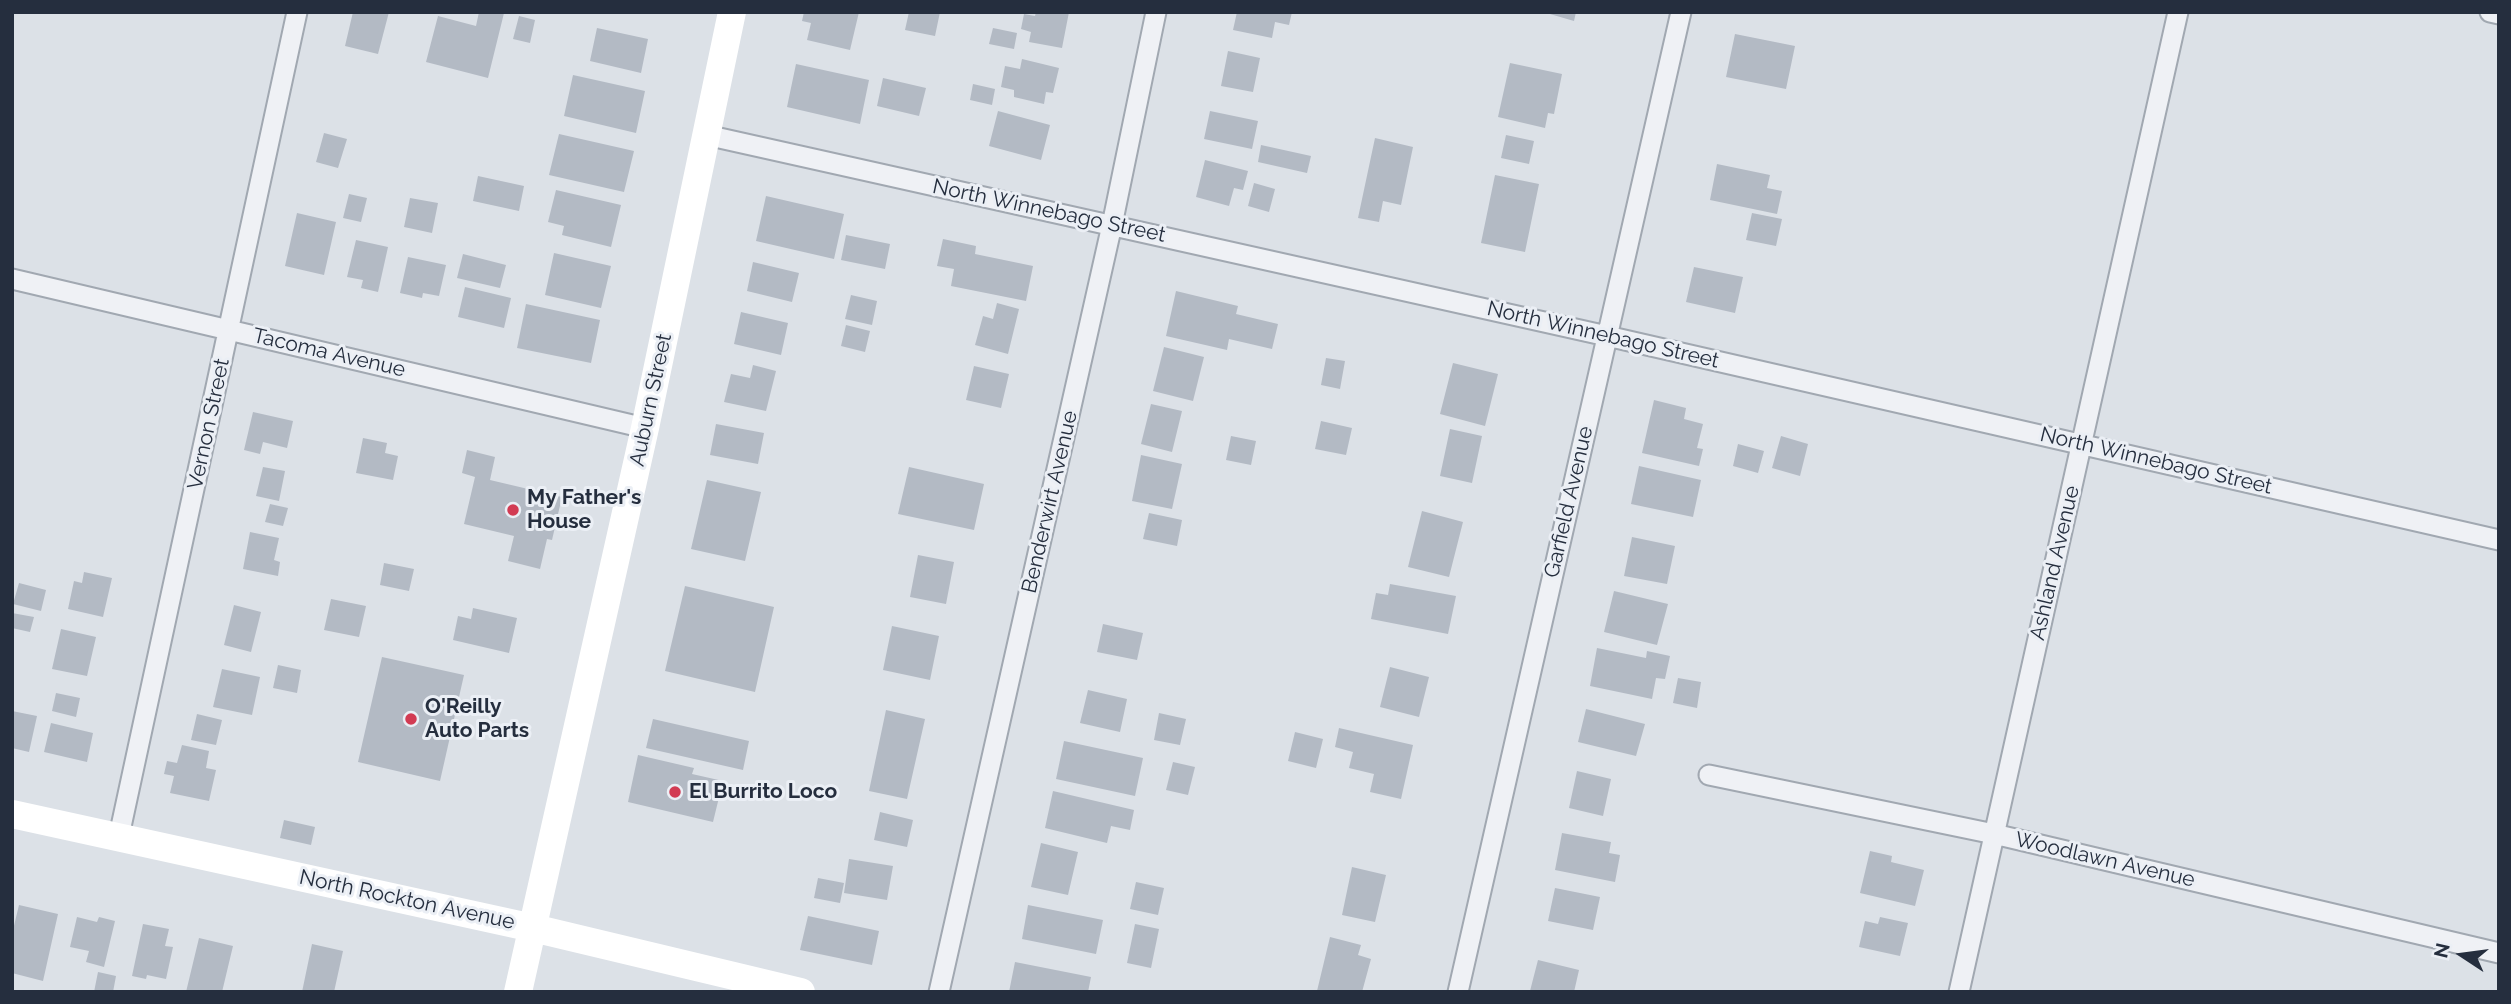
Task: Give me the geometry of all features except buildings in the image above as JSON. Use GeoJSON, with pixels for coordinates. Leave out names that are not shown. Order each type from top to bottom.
{"type":"FeatureCollection","features":[{"type":"Feature","properties":{"kind":"main road","name":"Auburn Street"},"geometry":{"type":"LineString","coordinates":[[518,992],[645,428],[732,12]]}},
{"type":"Feature","properties":{"kind":"main road","name":"North Rockton Avenue"},"geometry":{"type":"LineString","coordinates":[[12,814],[533,928],[801,992]]}},
{"type":"Feature","properties":{"kind":"street","name":"Vernon Street"},"geometry":{"type":"LineString","coordinates":[[120,836],[297,12]]}},
{"type":"Feature","properties":{"kind":"street","name":"Benderwirt Avenue"},"geometry":{"type":"LineString","coordinates":[[939,992],[1112,225],[1156,12]]}},
{"type":"Feature","properties":{"kind":"street","name":"Garfield Avenue"},"geometry":{"type":"LineString","coordinates":[[1458,992],[1681,12]]}},
{"type":"Feature","properties":{"kind":"street","name":"Ashland Avenue"},"geometry":{"type":"LineString","coordinates":[[1959,992],[2178,12]]}},
{"type":"Feature","properties":{"kind":"street"},"geometry":{"type":"LineString","coordinates":[[2490,12],[2499,14]]}},
{"type":"Feature","properties":{"kind":"street","name":"North Winnebago Street"},"geometry":{"type":"LineString","coordinates":[[706,135],[2082,443],[2499,540]]}},
{"type":"Feature","properties":{"kind":"street","name":"Tacoma Avenue"},"geometry":{"type":"LineString","coordinates":[[12,279],[645,428]]}},
{"type":"Feature","properties":{"kind":"street","name":"Woodlawn Avenue"},"geometry":{"type":"LineString","coordinates":[[1709,775],[1994,834],[2499,953]]}},
{"type":"Feature","properties":{"kind":"place","name":"My Father's House"},"geometry":{"type":"Point","coordinates":[513,510]}},
{"type":"Feature","properties":{"kind":"place","name":"O'Reilly Auto Parts"},"geometry":{"type":"Point","coordinates":[411,719]}},
{"type":"Feature","properties":{"kind":"place","name":"El Burrito Loco"},"geometry":{"type":"Point","coordinates":[675,792]}}]}
